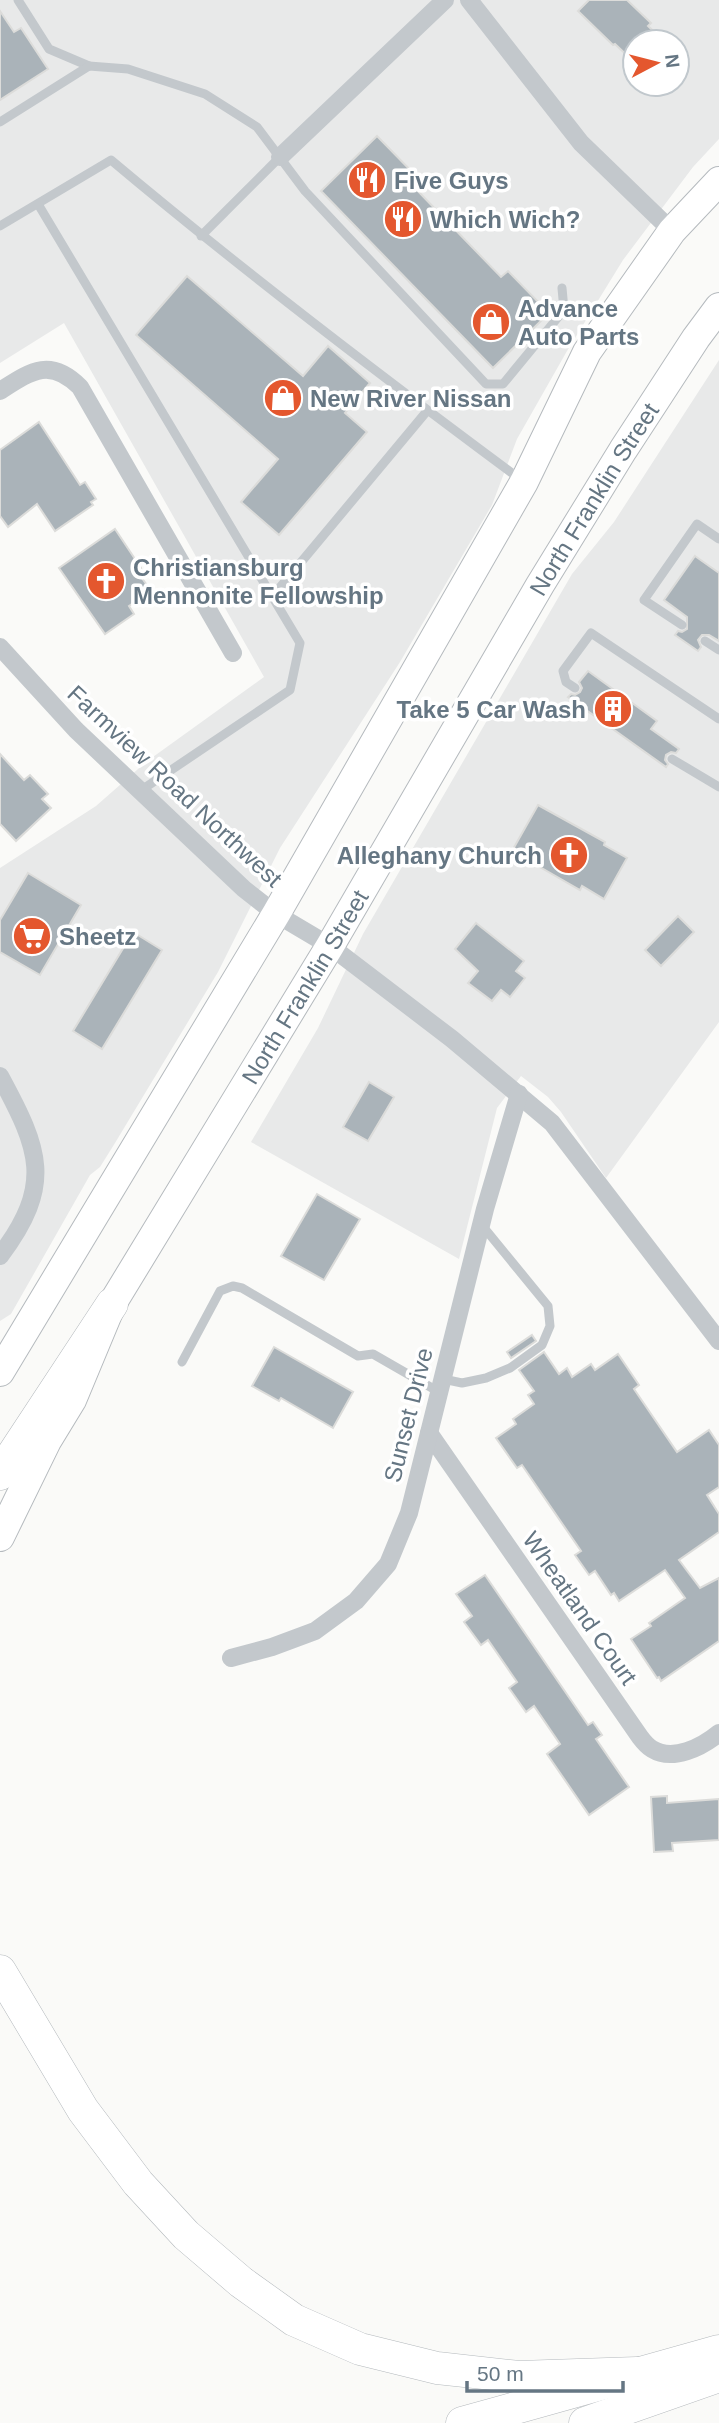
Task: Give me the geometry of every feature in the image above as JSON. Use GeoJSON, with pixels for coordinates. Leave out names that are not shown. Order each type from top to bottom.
{"type":"FeatureCollection","features":[{"type":"Feature","properties":{"kind":"highway"},"geometry":{"type":"LineString","coordinates":[[0,1474],[112,1304]]}},
{"type":"Feature","properties":{"kind":"highway"},"geometry":{"type":"LineString","coordinates":[[0,1971],[82,2109],[138,2183],[186,2235],[241,2282],[295,2320],[360,2349],[437,2368],[519,2377],[637,2373]]}},
{"type":"Feature","properties":{"kind":"highway"},"geometry":{"type":"LineString","coordinates":[[462,2423],[719,2351]]}},
{"type":"Feature","properties":{"kind":"highway"},"geometry":{"type":"LineString","coordinates":[[585,2423],[719,2376]]}},
{"type":"Feature","properties":{"kind":"main road"},"geometry":{"type":"LineString","coordinates":[[0,1372],[276,914],[524,482],[587,352],[672,231],[719,181]]}},
{"type":"Feature","properties":{"kind":"main road","name":"North Franklin Street"},"geometry":{"type":"LineString","coordinates":[[0,1537],[47,1441],[72,1400],[112,1304],[330,946],[540,585],[623,450],[708,333],[719,307]]}},
{"type":"Feature","properties":{"kind":"street"},"geometry":{"type":"LineString","coordinates":[[280,157],[445,0]]}},
{"type":"Feature","properties":{"kind":"street"},"geometry":{"type":"LineString","coordinates":[[469,0],[581,144],[672,231]]}},
{"type":"Feature","properties":{"kind":"street"},"geometry":{"type":"LineString","coordinates":[[0,391],[27,373],[41,369],[56,370],[80,387],[233,653]]}},
{"type":"Feature","properties":{"kind":"street","name":"Farmview Road Northwest"},"geometry":{"type":"LineString","coordinates":[[0,647],[76,730],[244,889],[276,914],[330,946],[452,1039],[552,1123],[719,1341]]}},
{"type":"Feature","properties":{"kind":"street"},"geometry":{"type":"LineString","coordinates":[[0,1076],[29,1134],[36,1156],[36,1181],[31,1206],[18,1232],[0,1256]]}},
{"type":"Feature","properties":{"kind":"street","name":"Sunset Drive"},"geometry":{"type":"LineString","coordinates":[[231,1658],[315,1631],[356,1601],[388,1563],[409,1513],[481,1224],[519,1094]]}},
{"type":"Feature","properties":{"kind":"street","name":"Wheatland Court"},"geometry":{"type":"LineString","coordinates":[[429,1433],[640,1737],[653,1750],[673,1754],[691,1751],[719,1733]]}},
{"type":"Feature","properties":{"kind":"lane"},"geometry":{"type":"LineString","coordinates":[[18,0],[49,49],[89,66],[128,69],[205,94],[257,127],[305,191],[486,384],[503,384],[564,310],[562,288]]}},
{"type":"Feature","properties":{"kind":"lane"},"geometry":{"type":"LineString","coordinates":[[0,122],[89,66]]}},
{"type":"Feature","properties":{"kind":"lane"},"geometry":{"type":"LineString","coordinates":[[201,236],[280,157]]}},
{"type":"Feature","properties":{"kind":"lane"},"geometry":{"type":"LineString","coordinates":[[0,226],[111,160],[201,236],[427,411],[524,482]]}},
{"type":"Feature","properties":{"kind":"lane"},"geometry":{"type":"LineString","coordinates":[[38,204],[300,643],[290,690],[139,792]]}},
{"type":"Feature","properties":{"kind":"lane"},"geometry":{"type":"LineString","coordinates":[[272,597],[427,411]]}},
{"type":"Feature","properties":{"kind":"lane"},"geometry":{"type":"LineString","coordinates":[[682,625],[644,600],[697,524],[719,539]]}},
{"type":"Feature","properties":{"kind":"lane"},"geometry":{"type":"LineString","coordinates":[[575,688],[566,682],[563,671],[591,633],[719,719]]}},
{"type":"Feature","properties":{"kind":"lane"},"geometry":{"type":"LineString","coordinates":[[705,641],[719,650]]}},
{"type":"Feature","properties":{"kind":"lane"},"geometry":{"type":"LineString","coordinates":[[672,759],[719,787]]}},
{"type":"Feature","properties":{"kind":"lane"},"geometry":{"type":"LineString","coordinates":[[182,1362],[220,1291],[233,1286],[242,1288],[358,1356],[373,1354],[441,1386],[486,1378],[510,1368],[542,1345],[550,1326],[548,1306],[481,1224]]}},
{"type":"Feature","properties":{"kind":"shaded area"},"geometry":{"type":"Polygon","coordinates":[[[0,0],[719,0],[719,139],[693,167],[623,260],[567,351],[517,439],[492,505],[400,662],[280,848],[218,972],[115,1143],[100,1167],[90,1175],[11,1314],[0,1321],[0,868],[96,806],[146,762],[264,677],[64,323],[0,363],[0,0]]]}},
{"type":"Feature","properties":{"kind":"shaded area"},"geometry":{"type":"Polygon","coordinates":[[[719,360],[719,1022],[606,1178],[561,1112],[548,1097],[521,1076],[497,1108],[459,1259],[251,1142],[318,1028],[363,934],[572,574],[614,522],[719,360]]]}},
{"type":"Feature","properties":{"kind":"building"},"geometry":{"type":"Polygon","coordinates":[[[589,0],[627,0],[651,23],[648,26],[650,28],[621,28],[621,50],[578,11],[589,0]]]}},
{"type":"Feature","properties":{"kind":"building"},"geometry":{"type":"Polygon","coordinates":[[[0,11],[14,32],[21,28],[48,69],[0,100],[0,11]]]}},
{"type":"Feature","properties":{"kind":"building"},"geometry":{"type":"Polygon","coordinates":[[[377,136],[420,180],[413,186],[501,277],[508,271],[549,313],[493,368],[321,191],[377,136]]]}},
{"type":"Feature","properties":{"kind":"building","name":"New River Nissan"},"geometry":{"type":"Polygon","coordinates":[[[187,276],[303,376],[328,346],[370,383],[345,413],[367,432],[279,535],[241,502],[278,459],[136,335],[187,276]]]}},
{"type":"Feature","properties":{"kind":"building"},"geometry":{"type":"Polygon","coordinates":[[[39,422],[80,485],[85,482],[96,499],[91,502],[93,505],[55,531],[37,504],[8,527],[0,516],[0,450],[39,422]]]}},
{"type":"Feature","properties":{"kind":"building","name":"Christiansburg Mennonite Fellowship"},"geometry":{"type":"Polygon","coordinates":[[[115,529],[141,568],[137,571],[151,591],[129,606],[134,614],[105,634],[59,568],[115,529]]]}},
{"type":"Feature","properties":{"kind":"building"},"geometry":{"type":"Polygon","coordinates":[[[695,556],[719,573],[719,641],[709,635],[702,635],[698,640],[701,647],[698,651],[675,635],[678,631],[687,629],[687,617],[664,600],[695,556]]]}},
{"type":"Feature","properties":{"kind":"building","name":"Take 5 Car Wash"},"geometry":{"type":"Polygon","coordinates":[[[588,671],[657,721],[651,729],[679,749],[676,753],[666,755],[666,767],[568,697],[580,692],[582,688],[579,682],[588,671]]]}},
{"type":"Feature","properties":{"kind":"building"},"geometry":{"type":"Polygon","coordinates":[[[0,754],[24,780],[30,775],[48,794],[42,799],[51,808],[16,841],[0,824],[0,754]]]}},
{"type":"Feature","properties":{"kind":"building","name":"Alleghany Church"},"geometry":{"type":"Polygon","coordinates":[[[538,805],[605,842],[604,845],[627,858],[604,899],[582,886],[580,890],[512,851],[538,805]]]}},
{"type":"Feature","properties":{"kind":"building","name":"Sheetz"},"geometry":{"type":"Polygon","coordinates":[[[28,873],[81,905],[40,975],[0,952],[0,920],[28,873]]]}},
{"type":"Feature","properties":{"kind":"building"},"geometry":{"type":"Polygon","coordinates":[[[678,916],[694,932],[661,966],[645,950],[678,916]]]}},
{"type":"Feature","properties":{"kind":"building","name":"Alleghany Church"},"geometry":{"type":"Polygon","coordinates":[[[476,923],[524,961],[516,971],[525,978],[510,997],[501,990],[492,1001],[468,983],[478,971],[455,949],[476,923]]]}},
{"type":"Feature","properties":{"kind":"building","name":"Sheetz"},"geometry":{"type":"Polygon","coordinates":[[[133,932],[162,950],[102,1049],[73,1031],[133,932]]]}},
{"type":"Feature","properties":{"kind":"building"},"geometry":{"type":"Polygon","coordinates":[[[369,1082],[394,1097],[368,1141],[343,1127],[369,1082]]]}},
{"type":"Feature","properties":{"kind":"building"},"geometry":{"type":"Polygon","coordinates":[[[317,1194],[360,1219],[324,1280],[281,1256],[317,1194]]]}},
{"type":"Feature","properties":{"kind":"building"},"geometry":{"type":"Polygon","coordinates":[[[532,1335],[536,1341],[511,1358],[507,1352],[532,1335]]]}},
{"type":"Feature","properties":{"kind":"building"},"geometry":{"type":"Polygon","coordinates":[[[274,1347],[353,1392],[333,1428],[281,1398],[279,1401],[252,1386],[274,1347]]]}},
{"type":"Feature","properties":{"kind":"building"},"geometry":{"type":"Polygon","coordinates":[[[544,1352],[559,1374],[567,1368],[572,1377],[591,1364],[595,1370],[618,1354],[639,1385],[634,1389],[677,1452],[709,1430],[719,1445],[719,1487],[707,1495],[719,1514],[719,1532],[679,1560],[700,1588],[719,1578],[719,1641],[661,1681],[631,1639],[685,1598],[665,1570],[619,1601],[614,1593],[611,1595],[595,1571],[589,1575],[575,1555],[581,1551],[522,1465],[517,1468],[496,1438],[516,1424],[513,1419],[534,1404],[528,1395],[534,1391],[519,1370],[544,1352]]]}},
{"type":"Feature","properties":{"kind":"building"},"geometry":{"type":"Polygon","coordinates":[[[485,1575],[588,1725],[593,1722],[602,1735],[596,1739],[629,1787],[589,1815],[547,1754],[560,1744],[534,1706],[526,1712],[509,1688],[517,1682],[488,1640],[481,1645],[464,1622],[472,1616],[456,1594],[485,1575]]]}},
{"type":"Feature","properties":{"kind":"building"},"geometry":{"type":"Polygon","coordinates":[[[667,1796],[667,1803],[719,1799],[719,1840],[672,1843],[673,1851],[654,1852],[651,1797],[667,1796]]]}},
{"type":"Feature","properties":{"kind":"place","name":"Five Guys"},"geometry":{"type":"Point","coordinates":[367,180]}},
{"type":"Feature","properties":{"kind":"place","name":"Which Wich?"},"geometry":{"type":"Point","coordinates":[403,219]}},
{"type":"Feature","properties":{"kind":"place","name":"Advance Auto Parts"},"geometry":{"type":"Point","coordinates":[491,322]}},
{"type":"Feature","properties":{"kind":"place","name":"New River Nissan"},"geometry":{"type":"Point","coordinates":[283,398]}},
{"type":"Feature","properties":{"kind":"place","name":"Christiansburg Mennonite Fellowship"},"geometry":{"type":"Point","coordinates":[106,581]}},
{"type":"Feature","properties":{"kind":"place","name":"Take 5 Car Wash"},"geometry":{"type":"Point","coordinates":[613,709]}},
{"type":"Feature","properties":{"kind":"place","name":"Alleghany Church"},"geometry":{"type":"Point","coordinates":[569,855]}},
{"type":"Feature","properties":{"kind":"place","name":"Sheetz"},"geometry":{"type":"Point","coordinates":[32,936]}}]}
